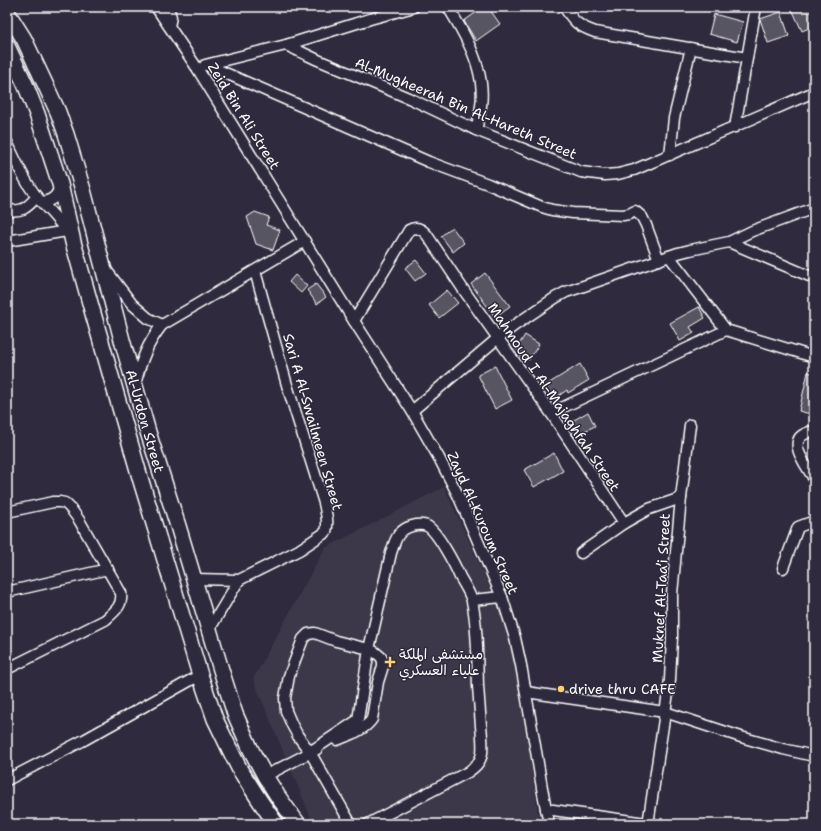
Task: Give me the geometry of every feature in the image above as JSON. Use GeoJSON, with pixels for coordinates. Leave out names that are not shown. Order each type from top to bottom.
{"type":"FeatureCollection","features":[{"type":"Feature","properties":{"kind":"highway","name":"Al-Urdon Street"},"geometry":{"type":"LineString","coordinates":[[7,12],[24,40],[58,112],[83,190],[148,432],[235,714],[264,776],[298,824]]}},
{"type":"Feature","properties":{"kind":"highway","name":"Al-Urdon Street"},"geometry":{"type":"LineString","coordinates":[[7,46],[37,114],[60,184],[70,237],[141,481],[200,675],[215,719],[240,770],[276,824]]}},
{"type":"Feature","properties":{"kind":"street","name":"Zeid Bin Ali Street"},"geometry":{"type":"LineString","coordinates":[[156,7],[169,26],[202,66],[305,241]]}},
{"type":"Feature","properties":{"kind":"street"},"geometry":{"type":"LineString","coordinates":[[168,7],[171,17],[169,26]]}},
{"type":"Feature","properties":{"kind":"street"},"geometry":{"type":"LineString","coordinates":[[202,66],[286,45],[414,7]]}},
{"type":"Feature","properties":{"kind":"street"},"geometry":{"type":"LineString","coordinates":[[448,7],[464,33],[472,50],[478,69],[482,87],[482,105],[476,130]]}},
{"type":"Feature","properties":{"kind":"street"},"geometry":{"type":"LineString","coordinates":[[564,7],[572,19],[583,28],[595,32],[747,58]]}},
{"type":"Feature","properties":{"kind":"street"},"geometry":{"type":"LineString","coordinates":[[735,127],[756,7]]}},
{"type":"Feature","properties":{"kind":"street","name":"Al-Mugheerah Bin Al-Hareth Street"},"geometry":{"type":"LineString","coordinates":[[286,45],[411,99],[476,130],[581,172],[597,174],[618,174],[634,170],[814,92]]}},
{"type":"Feature","properties":{"kind":"street"},"geometry":{"type":"LineString","coordinates":[[670,155],[674,118],[690,48]]}},
{"type":"Feature","properties":{"kind":"street"},"geometry":{"type":"LineString","coordinates":[[202,66],[428,162],[488,184],[542,207],[552,210],[591,214],[623,215],[635,211],[642,217],[646,224],[659,260]]}},
{"type":"Feature","properties":{"kind":"street"},"geometry":{"type":"LineString","coordinates":[[7,142],[23,176],[70,237]]}},
{"type":"Feature","properties":{"kind":"street"},"geometry":{"type":"LineString","coordinates":[[7,210],[22,210],[40,200],[48,202],[57,195],[60,190],[60,184]]}},
{"type":"Feature","properties":{"kind":"street"},"geometry":{"type":"LineString","coordinates":[[412,411],[498,338],[566,292],[669,256],[729,242],[752,231],[814,208]]}},
{"type":"Feature","properties":{"kind":"street","name":"Mahmoud I Al-Majaghfah Street"},"geometry":{"type":"LineString","coordinates":[[354,321],[409,230],[412,228],[423,231],[551,412],[624,523]]}},
{"type":"Feature","properties":{"kind":"street"},"geometry":{"type":"LineString","coordinates":[[7,241],[70,237]]}},
{"type":"Feature","properties":{"kind":"street"},"geometry":{"type":"LineString","coordinates":[[135,386],[140,364],[145,352],[154,335],[162,325],[305,241]]}},
{"type":"Feature","properties":{"kind":"street","name":"Zayd Al-Kuroum Street"},"geometry":{"type":"LineString","coordinates":[[305,241],[412,411],[439,458],[458,495],[502,597],[515,638],[521,665],[546,809],[547,823]]}},
{"type":"Feature","properties":{"kind":"street"},"geometry":{"type":"LineString","coordinates":[[729,242],[814,278]]}},
{"type":"Feature","properties":{"kind":"street"},"geometry":{"type":"LineString","coordinates":[[669,256],[726,330],[814,357]]}},
{"type":"Feature","properties":{"kind":"street"},"geometry":{"type":"LineString","coordinates":[[103,267],[132,304],[148,318],[162,325]]}},
{"type":"Feature","properties":{"kind":"street","name":"Sari A Al-Swailmeen Street"},"geometry":{"type":"LineString","coordinates":[[194,580],[239,580],[309,544],[326,532],[328,522],[287,385],[255,270]]}},
{"type":"Feature","properties":{"kind":"street"},"geometry":{"type":"LineString","coordinates":[[551,412],[726,330]]}},
{"type":"Feature","properties":{"kind":"street","name":"Muknef Al-Taa’i Street"},"geometry":{"type":"LineString","coordinates":[[650,824],[666,712],[671,661],[672,594],[681,498],[690,425]]}},
{"type":"Feature","properties":{"kind":"street"},"geometry":{"type":"LineString","coordinates":[[814,431],[801,436],[797,444],[797,449],[800,456],[814,479]]}},
{"type":"Feature","properties":{"kind":"street"},"geometry":{"type":"LineString","coordinates":[[581,553],[624,523],[650,509],[681,498]]}},
{"type":"Feature","properties":{"kind":"street"},"geometry":{"type":"LineString","coordinates":[[7,512],[52,502],[60,502],[65,504],[71,509],[79,520],[121,594],[119,606],[105,620],[7,669]]}},
{"type":"Feature","properties":{"kind":"street"},"geometry":{"type":"LineString","coordinates":[[783,568],[798,527],[814,521]]}},
{"type":"Feature","properties":{"kind":"street"},"geometry":{"type":"LineString","coordinates":[[310,752],[358,720],[369,649],[391,553],[396,538],[399,533],[406,528],[421,525],[428,527],[441,542],[472,600],[483,740],[482,754],[479,763],[468,772],[368,824]]}},
{"type":"Feature","properties":{"kind":"street"},"geometry":{"type":"LineString","coordinates":[[7,592],[108,569]]}},
{"type":"Feature","properties":{"kind":"street"},"geometry":{"type":"LineString","coordinates":[[208,630],[239,580]]}},
{"type":"Feature","properties":{"kind":"street"},"geometry":{"type":"LineString","coordinates":[[472,600],[502,597]]}},
{"type":"Feature","properties":{"kind":"street"},"geometry":{"type":"LineString","coordinates":[[264,776],[310,752],[357,731],[368,724],[372,719],[378,682],[383,666],[383,661],[379,654],[369,649],[336,641],[315,633],[308,634],[304,638],[289,676],[285,698],[286,711],[292,725],[310,752],[351,824]]}},
{"type":"Feature","properties":{"kind":"street"},"geometry":{"type":"LineString","coordinates":[[7,780],[200,675]]}},
{"type":"Feature","properties":{"kind":"street"},"geometry":{"type":"LineString","coordinates":[[526,692],[666,712],[741,737],[814,756]]}},
{"type":"Feature","properties":{"kind":"street"},"geometry":{"type":"LineString","coordinates":[[546,809],[650,824]]}},
{"type":"Feature","properties":{"kind":"shaded area","name":"مستشفى الملكة علياء العسكري"},"geometry":{"type":"Polygon","coordinates":[[[444,487],[516,644],[539,824],[314,824],[253,679],[325,548],[444,487]]]}},
{"type":"Feature","properties":{"kind":"building"},"geometry":{"type":"Polygon","coordinates":[[[484,7],[488,7],[500,24],[476,41],[464,21],[484,7]]]}},
{"type":"Feature","properties":{"kind":"building"},"geometry":{"type":"Polygon","coordinates":[[[791,7],[814,7],[814,26],[802,31],[791,7]]]}},
{"type":"Feature","properties":{"kind":"building"},"geometry":{"type":"Polygon","coordinates":[[[781,12],[789,36],[768,43],[760,19],[781,12]]]}},
{"type":"Feature","properties":{"kind":"building"},"geometry":{"type":"Polygon","coordinates":[[[714,14],[743,22],[737,42],[709,34],[714,14]]]}},
{"type":"Feature","properties":{"kind":"building"},"geometry":{"type":"Polygon","coordinates":[[[255,212],[269,217],[266,225],[280,230],[273,250],[256,244],[247,217],[255,212]]]}},
{"type":"Feature","properties":{"kind":"building"},"geometry":{"type":"Polygon","coordinates":[[[452,227],[464,243],[453,252],[441,236],[452,227]]]}},
{"type":"Feature","properties":{"kind":"building"},"geometry":{"type":"Polygon","coordinates":[[[416,260],[426,273],[415,281],[405,268],[416,260]]]}},
{"type":"Feature","properties":{"kind":"building"},"geometry":{"type":"Polygon","coordinates":[[[485,273],[510,306],[495,317],[471,284],[485,273]]]}},
{"type":"Feature","properties":{"kind":"building"},"geometry":{"type":"Polygon","coordinates":[[[295,275],[307,286],[301,293],[289,282],[295,275]]]}},
{"type":"Feature","properties":{"kind":"building"},"geometry":{"type":"Polygon","coordinates":[[[316,284],[326,297],[317,304],[307,290],[316,284]]]}},
{"type":"Feature","properties":{"kind":"building"},"geometry":{"type":"Polygon","coordinates":[[[447,290],[458,303],[439,318],[429,305],[447,290]]]}},
{"type":"Feature","properties":{"kind":"building"},"geometry":{"type":"Polygon","coordinates":[[[699,307],[705,318],[690,327],[694,333],[680,341],[670,323],[699,307]]]}},
{"type":"Feature","properties":{"kind":"building"},"geometry":{"type":"Polygon","coordinates":[[[525,335],[539,344],[529,360],[520,356],[522,353],[516,349],[525,335]]]}},
{"type":"Feature","properties":{"kind":"building"},"geometry":{"type":"Polygon","coordinates":[[[580,364],[589,380],[568,393],[567,390],[557,397],[555,394],[552,396],[549,392],[547,393],[543,387],[580,364]]]}},
{"type":"Feature","properties":{"kind":"building"},"geometry":{"type":"Polygon","coordinates":[[[495,366],[512,400],[495,409],[478,375],[495,366]]]}},
{"type":"Feature","properties":{"kind":"building"},"geometry":{"type":"Polygon","coordinates":[[[808,372],[814,374],[814,415],[799,411],[808,372]]]}},
{"type":"Feature","properties":{"kind":"building"},"geometry":{"type":"Polygon","coordinates":[[[588,412],[595,426],[574,436],[570,429],[571,423],[588,412]]]}},
{"type":"Feature","properties":{"kind":"building"},"geometry":{"type":"Polygon","coordinates":[[[554,453],[563,471],[534,487],[524,470],[554,453]]]}},
{"type":"Feature","properties":{"kind":"place","name":"مستشفى الملكة علياء العسكري"},"geometry":{"type":"Point","coordinates":[390,662]}},
{"type":"Feature","properties":{"kind":"place","name":"drive thru CAFE"},"geometry":{"type":"Point","coordinates":[561,689]}}]}
